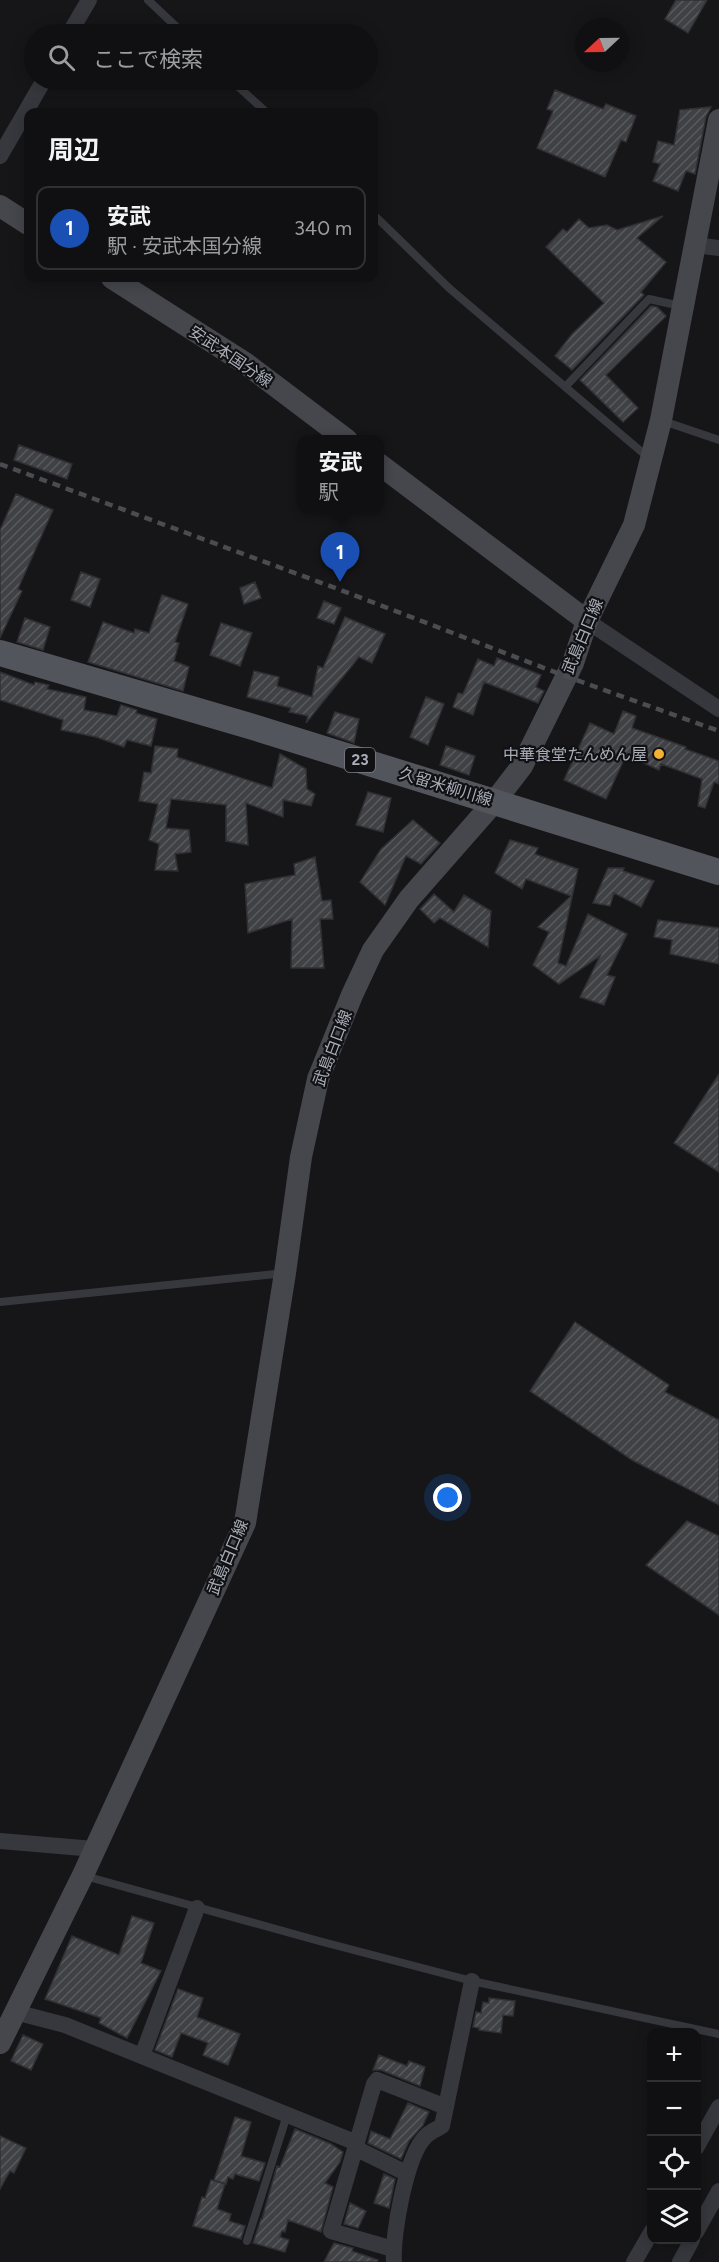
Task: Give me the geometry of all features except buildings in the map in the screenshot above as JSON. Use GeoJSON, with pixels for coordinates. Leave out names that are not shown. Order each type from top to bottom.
{"type":"FeatureCollection","features":[{"type":"Feature","properties":{"kind":"main road","name":"武島白口線"},"geometry":{"type":"LineString","coordinates":[[0,2043],[83,1875],[244,1523],[285,1273],[301,1157],[318,1079],[352,995],[373,950],[409,899],[495,801],[522,766],[573,663],[587,621],[634,525],[661,420],[719,120]]}},
{"type":"Feature","properties":{"kind":"main road"},"geometry":{"type":"LineString","coordinates":[[0,206],[24,221]]}},
{"type":"Feature","properties":{"kind":"main road","name":"安武本国分線"},"geometry":{"type":"LineString","coordinates":[[118,282],[245,363],[340,435]]}},
{"type":"Feature","properties":{"kind":"main road"},"geometry":{"type":"LineString","coordinates":[[384,468],[587,621]]}},
{"type":"Feature","properties":{"kind":"main road","name":"久留米柳川線"},"geometry":{"type":"LineString","coordinates":[[0,653],[253,727],[719,872]]}},
{"type":"Feature","properties":{"kind":"street"},"geometry":{"type":"LineString","coordinates":[[75,24],[89,0]]}},
{"type":"Feature","properties":{"kind":"street"},"geometry":{"type":"LineString","coordinates":[[28,108],[38,90]]}},
{"type":"Feature","properties":{"kind":"street"},"geometry":{"type":"LineString","coordinates":[[0,156],[24,115]]}},
{"type":"Feature","properties":{"kind":"street"},"geometry":{"type":"LineString","coordinates":[[694,245],[719,248]]}},
{"type":"Feature","properties":{"kind":"street"},"geometry":{"type":"LineString","coordinates":[[587,621],[719,709]]}},
{"type":"Feature","properties":{"kind":"street"},"geometry":{"type":"LineString","coordinates":[[0,1841],[94,1849]]}},
{"type":"Feature","properties":{"kind":"street"},"geometry":{"type":"LineString","coordinates":[[142,2056],[197,1908]]}},
{"type":"Feature","properties":{"kind":"street"},"geometry":{"type":"LineString","coordinates":[[446,2107],[377,2080],[331,2231],[393,2255],[406,2173],[425,2136],[442,2126],[446,2107],[472,1981]]}},
{"type":"Feature","properties":{"kind":"street"},"geometry":{"type":"LineString","coordinates":[[15,2012],[65,2025],[287,2115],[356,2146],[406,2173]]}},
{"type":"Feature","properties":{"kind":"street"},"geometry":{"type":"LineString","coordinates":[[701,2139],[719,2107]]}},
{"type":"Feature","properties":{"kind":"street"},"geometry":{"type":"LineString","coordinates":[[701,2223],[719,2191]]}},
{"type":"Feature","properties":{"kind":"street"},"geometry":{"type":"LineString","coordinates":[[634,2262],[647,2238]]}},
{"type":"Feature","properties":{"kind":"street"},"geometry":{"type":"LineString","coordinates":[[680,2262],[690,2244]]}},
{"type":"Feature","properties":{"kind":"lane"},"geometry":{"type":"LineString","coordinates":[[147,0],[173,24]]}},
{"type":"Feature","properties":{"kind":"lane"},"geometry":{"type":"LineString","coordinates":[[242,90],[262,108]]}},
{"type":"Feature","properties":{"kind":"lane"},"geometry":{"type":"LineString","coordinates":[[378,219],[449,288],[652,460]]}},
{"type":"Feature","properties":{"kind":"lane"},"geometry":{"type":"LineString","coordinates":[[566,386],[649,299],[683,306]]}},
{"type":"Feature","properties":{"kind":"lane"},"geometry":{"type":"LineString","coordinates":[[661,420],[719,440]]}},
{"type":"Feature","properties":{"kind":"lane"},"geometry":{"type":"LineString","coordinates":[[0,1302],[285,1273]]}},
{"type":"Feature","properties":{"kind":"lane"},"geometry":{"type":"LineString","coordinates":[[83,1875],[197,1908],[472,1981],[719,2034]]}},
{"type":"Feature","properties":{"kind":"lane"},"geometry":{"type":"LineString","coordinates":[[248,2241],[287,2115]]}},
{"type":"Feature","properties":{"kind":"railway"},"geometry":{"type":"LineString","coordinates":[[0,464],[565,676],[719,731]]}},
{"type":"Feature","properties":{"kind":"place","name":"安武"},"geometry":{"type":"Point","coordinates":[340,582]}},
{"type":"Feature","properties":{"kind":"place","name":"中華食堂たんめん屋"},"geometry":{"type":"Point","coordinates":[659,754]}}]}
